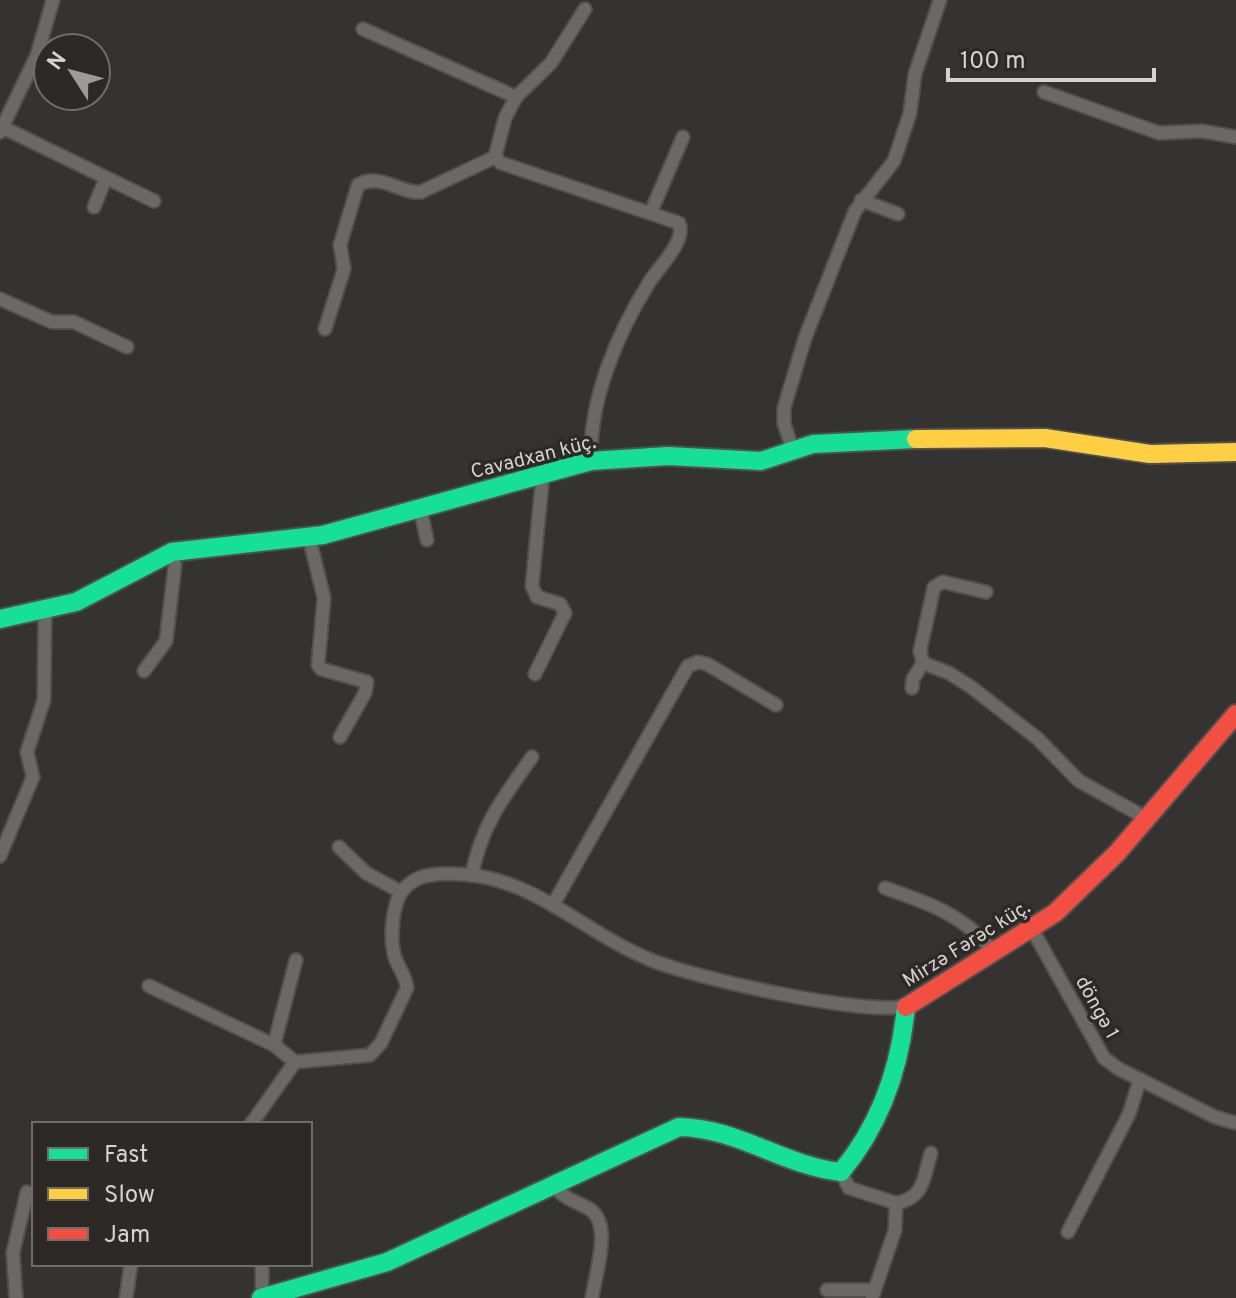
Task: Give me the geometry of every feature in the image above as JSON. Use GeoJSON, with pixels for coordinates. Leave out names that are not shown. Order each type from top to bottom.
{"type":"FeatureCollection","features":[{"type":"Feature","properties":{"kind":"street"},"geometry":{"type":"LineString","coordinates":[[53,0],[37,55],[1,130],[154,201]]}},
{"type":"Feature","properties":{"kind":"street"},"geometry":{"type":"LineString","coordinates":[[793,451],[784,423],[787,397],[805,338],[861,200],[894,161],[910,113],[915,74],[940,0]]}},
{"type":"Feature","properties":{"kind":"street"},"geometry":{"type":"LineString","coordinates":[[495,157],[505,118],[516,97],[551,63],[585,9]]}},
{"type":"Feature","properties":{"kind":"street"},"geometry":{"type":"LineString","coordinates":[[363,29],[516,97]]}},
{"type":"Feature","properties":{"kind":"street"},"geometry":{"type":"LineString","coordinates":[[1044,92],[1159,133],[1202,131],[1236,137]]}},
{"type":"Feature","properties":{"kind":"street"},"geometry":{"type":"LineString","coordinates":[[651,212],[683,137]]}},
{"type":"Feature","properties":{"kind":"street"},"geometry":{"type":"LineString","coordinates":[[495,157],[513,168],[568,188],[679,223],[680,236],[642,295],[615,349],[595,422],[591,461]]}},
{"type":"Feature","properties":{"kind":"street"},"geometry":{"type":"LineString","coordinates":[[325,329],[344,269],[340,245],[358,185],[366,181],[383,182],[410,193],[421,192],[495,157]]}},
{"type":"Feature","properties":{"kind":"street"},"geometry":{"type":"LineString","coordinates":[[94,207],[106,178]]}},
{"type":"Feature","properties":{"kind":"street"},"geometry":{"type":"LineString","coordinates":[[861,200],[898,214]]}},
{"type":"Feature","properties":{"kind":"street"},"geometry":{"type":"LineString","coordinates":[[0,299],[52,322],[74,322],[127,347]]}},
{"type":"Feature","properties":{"kind":"street","name":"Cavadxan küç."},"geometry":{"type":"LineString","coordinates":[[0,619],[45,611],[89,595],[172,552],[309,537],[591,461],[668,456],[761,461],[828,443],[1025,437],[1150,454],[1236,452]]}},
{"type":"Feature","properties":{"kind":"street"},"geometry":{"type":"LineString","coordinates":[[535,674],[565,613],[560,604],[537,597],[532,586],[543,473]]}},
{"type":"Feature","properties":{"kind":"street"},"geometry":{"type":"LineString","coordinates":[[420,508],[427,540]]}},
{"type":"Feature","properties":{"kind":"street"},"geometry":{"type":"LineString","coordinates":[[309,537],[324,598],[318,665],[321,669],[367,682],[365,693],[340,737]]}},
{"type":"Feature","properties":{"kind":"street"},"geometry":{"type":"LineString","coordinates":[[144,671],[166,641],[175,565],[172,552]]}},
{"type":"Feature","properties":{"kind":"street"},"geometry":{"type":"LineString","coordinates":[[923,663],[920,651],[934,587],[943,582],[986,592]]}},
{"type":"Feature","properties":{"kind":"street"},"geometry":{"type":"LineString","coordinates":[[0,856],[33,777],[27,752],[44,700],[45,611]]}},
{"type":"Feature","properties":{"kind":"street"},"geometry":{"type":"LineString","coordinates":[[554,903],[688,666],[698,662],[707,664],[776,705]]}},
{"type":"Feature","properties":{"kind":"street"},"geometry":{"type":"LineString","coordinates":[[912,688],[914,675],[923,663]]}},
{"type":"Feature","properties":{"kind":"street"},"geometry":{"type":"LineString","coordinates":[[923,663],[949,673],[971,687],[1038,739],[1079,781],[1148,819]]}},
{"type":"Feature","properties":{"kind":"street","name":"Mirzə Fərəc küç."},"geometry":{"type":"LineString","coordinates":[[841,1172],[857,1151],[895,1074],[906,1006],[992,950],[1032,929],[1093,878],[1148,819],[1236,714]]}},
{"type":"Feature","properties":{"kind":"street"},"geometry":{"type":"LineString","coordinates":[[472,874],[482,831],[532,757]]}},
{"type":"Feature","properties":{"kind":"street"},"geometry":{"type":"LineString","coordinates":[[339,847],[366,873],[401,892]]}},
{"type":"Feature","properties":{"kind":"street"},"geometry":{"type":"LineString","coordinates":[[149,986],[274,1045],[295,1062],[362,1057],[377,1050],[407,988],[393,943],[401,892],[424,875],[472,874],[554,903],[623,946],[669,967],[848,1005],[888,1010],[906,1006]]}},
{"type":"Feature","properties":{"kind":"street"},"geometry":{"type":"LineString","coordinates":[[885,888],[931,904],[955,917],[975,931],[992,950]]}},
{"type":"Feature","properties":{"kind":"street","name":"döngə 1"},"geometry":{"type":"LineString","coordinates":[[1032,929],[1093,1043],[1119,1069],[1215,1117],[1236,1123]]}},
{"type":"Feature","properties":{"kind":"street"},"geometry":{"type":"LineString","coordinates":[[274,1045],[296,960]]}},
{"type":"Feature","properties":{"kind":"street"},"geometry":{"type":"LineString","coordinates":[[252,1122],[295,1062]]}},
{"type":"Feature","properties":{"kind":"street"},"geometry":{"type":"LineString","coordinates":[[1068,1232],[1129,1114],[1140,1079]]}},
{"type":"Feature","properties":{"kind":"street"},"geometry":{"type":"LineString","coordinates":[[262,1266],[262,1298],[308,1293],[387,1262],[552,1183],[647,1144],[672,1129],[687,1126],[730,1134],[821,1169],[841,1172],[849,1188],[896,1203],[908,1201],[919,1192],[931,1153]]}},
{"type":"Feature","properties":{"kind":"street"},"geometry":{"type":"LineString","coordinates":[[552,1183],[565,1197],[591,1210],[600,1220],[602,1237],[592,1298]]}},
{"type":"Feature","properties":{"kind":"street"},"geometry":{"type":"LineString","coordinates":[[16,1298],[13,1253],[27,1192]]}},
{"type":"Feature","properties":{"kind":"street"},"geometry":{"type":"LineString","coordinates":[[827,1290],[872,1294],[895,1230],[896,1203]]}},
{"type":"Feature","properties":{"kind":"street"},"geometry":{"type":"LineString","coordinates":[[126,1298],[131,1266]]}},
{"type":"Feature","properties":{"kind":"traffic: fast"},"geometry":{"type":"LineString","coordinates":[[0,619],[76,602],[172,552],[323,535],[591,461],[668,456],[761,461],[813,444],[916,439]]}},
{"type":"Feature","properties":{"kind":"traffic: fast"},"geometry":{"type":"LineString","coordinates":[[261,1298],[387,1262],[679,1127],[721,1134],[800,1163],[841,1172],[878,1115],[899,1052],[906,1007]]}},
{"type":"Feature","properties":{"kind":"traffic: slow"},"geometry":{"type":"LineString","coordinates":[[916,439],[1045,438],[1150,454],[1236,452]]}},
{"type":"Feature","properties":{"kind":"traffic: jam"},"geometry":{"type":"LineString","coordinates":[[906,1007],[1055,913],[1117,853],[1236,714]]}}]}
